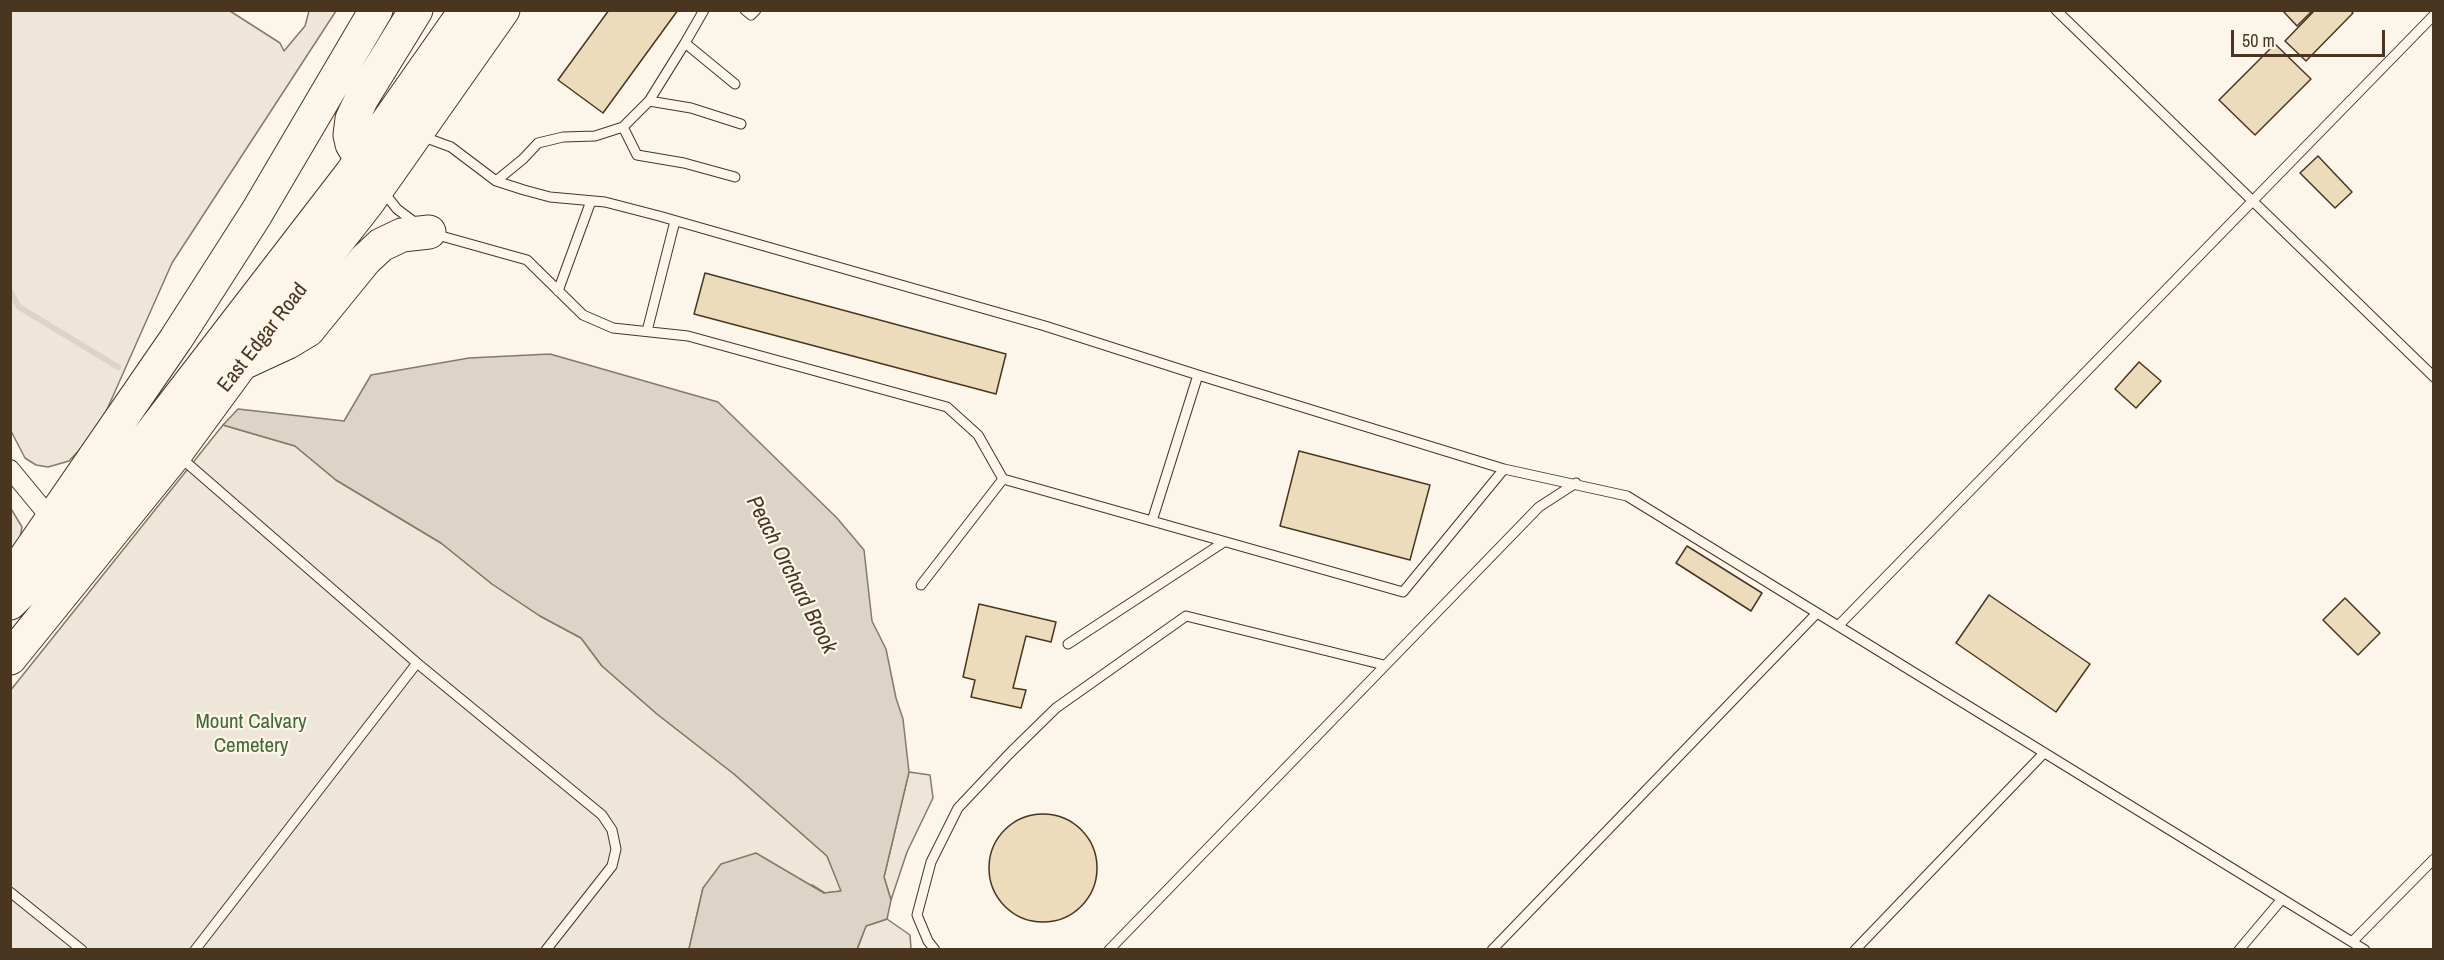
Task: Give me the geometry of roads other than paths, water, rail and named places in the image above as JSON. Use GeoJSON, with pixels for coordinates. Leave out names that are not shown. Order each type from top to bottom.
{"type":"FeatureCollection","features":[{"type":"Feature","properties":{"kind":"highway"},"geometry":{"type":"LineString","coordinates":[[10,580],[53,521],[176,339],[256,214],[376,10]]}},
{"type":"Feature","properties":{"kind":"highway"},"geometry":{"type":"LineString","coordinates":[[379,187],[361,160],[350,135],[352,119],[362,98],[416,10]]}},
{"type":"Feature","properties":{"kind":"highway"},"geometry":{"type":"LineString","coordinates":[[10,603],[53,561],[361,160],[401,131],[466,10]]}},
{"type":"Feature","properties":{"kind":"highway","name":"East Edgar Road"},"geometry":{"type":"LineString","coordinates":[[10,658],[176,453],[379,187],[401,131],[503,10]]}},
{"type":"Feature","properties":{"kind":"highway"},"geometry":{"type":"LineString","coordinates":[[243,363],[308,330],[365,260],[381,245],[402,235],[429,232]]}},
{"type":"Feature","properties":{"kind":"street"},"geometry":{"type":"LineString","coordinates":[[10,468],[53,521]]}},
{"type":"Feature","properties":{"kind":"lane"},"geometry":{"type":"LineString","coordinates":[[496,181],[523,159],[538,143],[563,136],[595,136],[623,127],[649,101],[704,10]]}},
{"type":"Feature","properties":{"kind":"lane"},"geometry":{"type":"LineString","coordinates":[[745,10],[751,15],[756,10]]}},
{"type":"Feature","properties":{"kind":"lane"},"geometry":{"type":"LineString","coordinates":[[2056,10],[2433,377]]}},
{"type":"Feature","properties":{"kind":"lane"},"geometry":{"type":"LineString","coordinates":[[1838,626],[2433,15]]}},
{"type":"Feature","properties":{"kind":"lane"},"geometry":{"type":"LineString","coordinates":[[685,43],[735,84]]}},
{"type":"Feature","properties":{"kind":"lane"},"geometry":{"type":"LineString","coordinates":[[649,101],[691,108],[741,124]]}},
{"type":"Feature","properties":{"kind":"lane"},"geometry":{"type":"LineString","coordinates":[[623,127],[637,155],[684,163],[735,177]]}},
{"type":"Feature","properties":{"kind":"lane"},"geometry":{"type":"LineString","coordinates":[[401,131],[451,147],[496,181],[550,197],[604,202],[675,221],[1045,326],[1504,469],[1626,495],[2365,950]]}},
{"type":"Feature","properties":{"kind":"lane"},"geometry":{"type":"LineString","coordinates":[[379,187],[407,218],[429,232],[526,260],[583,315],[613,328],[688,336],[947,407],[978,435],[1003,479],[1403,592],[1504,469]]}},
{"type":"Feature","properties":{"kind":"lane"},"geometry":{"type":"LineString","coordinates":[[558,291],[591,201]]}},
{"type":"Feature","properties":{"kind":"lane"},"geometry":{"type":"LineString","coordinates":[[646,331],[675,221]]}},
{"type":"Feature","properties":{"kind":"lane"},"geometry":{"type":"LineString","coordinates":[[1152,521],[1198,375]]}},
{"type":"Feature","properties":{"kind":"lane"},"geometry":{"type":"LineString","coordinates":[[176,453],[417,663],[602,814],[612,830],[616,849],[612,866],[546,950]]}},
{"type":"Feature","properties":{"kind":"lane"},"geometry":{"type":"LineString","coordinates":[[921,585],[1003,479]]}},
{"type":"Feature","properties":{"kind":"lane"},"geometry":{"type":"LineString","coordinates":[[1109,950],[1539,507],[1576,483]]}},
{"type":"Feature","properties":{"kind":"lane"},"geometry":{"type":"LineString","coordinates":[[1068,644],[1224,542]]}},
{"type":"Feature","properties":{"kind":"lane"},"geometry":{"type":"LineString","coordinates":[[1492,950],[1817,613]]}},
{"type":"Feature","properties":{"kind":"lane"},"geometry":{"type":"LineString","coordinates":[[935,950],[928,941],[917,915],[931,862],[958,808],[1056,708],[1186,616],[1384,665]]}},
{"type":"Feature","properties":{"kind":"lane"},"geometry":{"type":"LineString","coordinates":[[195,950],[417,663]]}},
{"type":"Feature","properties":{"kind":"lane"},"geometry":{"type":"LineString","coordinates":[[1855,950],[2044,753]]}},
{"type":"Feature","properties":{"kind":"lane"},"geometry":{"type":"LineString","coordinates":[[2352,942],[2433,858]]}},
{"type":"Feature","properties":{"kind":"lane"},"geometry":{"type":"LineString","coordinates":[[10,892],[82,950]]}},
{"type":"Feature","properties":{"kind":"lane"},"geometry":{"type":"LineString","coordinates":[[2239,950],[2282,899]]}},
{"type":"Feature","properties":{"kind":"water","name":"Peach Orchard Brook"},"geometry":{"type":"Polygon","coordinates":[[[550,354],[718,402],[837,518],[864,550],[872,621],[886,649],[896,698],[903,719],[909,772],[884,877],[891,900],[887,919],[866,926],[857,949],[689,949],[703,888],[721,864],[756,853],[824,893],[841,891],[827,856],[734,774],[657,714],[602,666],[581,638],[540,616],[492,584],[441,543],[336,480],[295,446],[223,425],[238,409],[344,421],[371,375],[469,358],[550,354]]]}},
{"type":"Feature","properties":{"kind":"waterway"},"geometry":{"type":"LineString","coordinates":[[10,291],[19,307],[118,367]]}},
{"type":"Feature","properties":{"kind":"park label","name":"Mount Calvary Cemetery"},"geometry":{"type":"Point","coordinates":[251,734]}}]}
